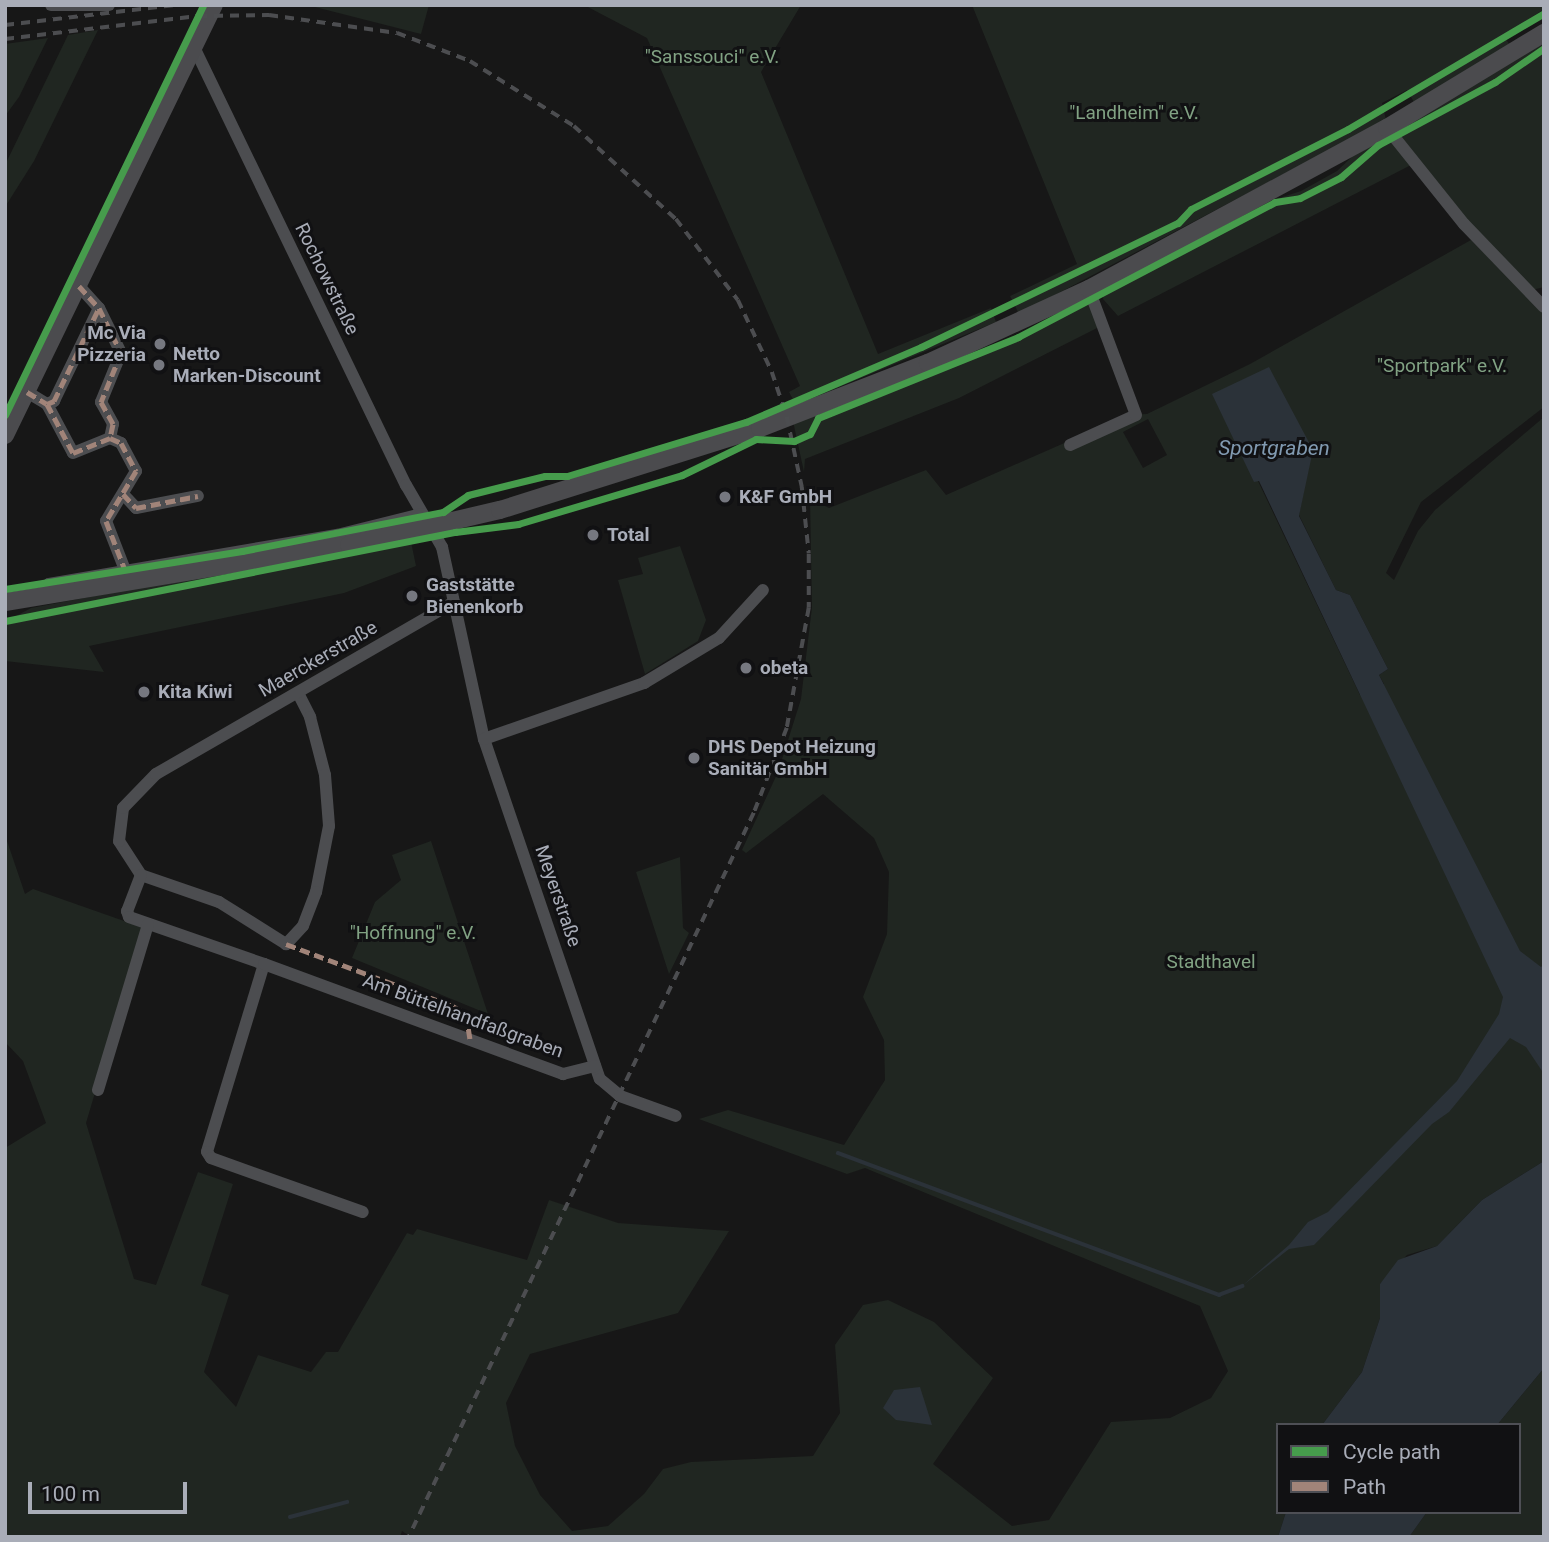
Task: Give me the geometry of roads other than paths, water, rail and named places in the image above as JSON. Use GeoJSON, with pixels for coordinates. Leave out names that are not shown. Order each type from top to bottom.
{"type":"FeatureCollection","features":[{"type":"Feature","properties":{"kind":"main road"},"geometry":{"type":"LineString","coordinates":[[5,435],[213,7]]}},
{"type":"Feature","properties":{"kind":"main road"},"geometry":{"type":"LineString","coordinates":[[5,610],[132,573],[242,558],[550,495],[751,431],[928,363],[1089,289],[1387,128],[1544,33]]}},
{"type":"Feature","properties":{"kind":"main road"},"geometry":{"type":"LineString","coordinates":[[5,602],[44,598]]}},
{"type":"Feature","properties":{"kind":"street"},"geometry":{"type":"LineString","coordinates":[[51,5],[109,5]]}},
{"type":"Feature","properties":{"kind":"street","name":"Rochowstraße"},"geometry":{"type":"LineString","coordinates":[[194,47],[425,520]]}},
{"type":"Feature","properties":{"kind":"street"},"geometry":{"type":"LineString","coordinates":[[1387,128],[1464,224],[1544,307]]}},
{"type":"Feature","properties":{"kind":"street"},"geometry":{"type":"LineString","coordinates":[[79,285],[99,308],[121,353],[101,402],[113,424],[110,438]]}},
{"type":"Feature","properties":{"kind":"street"},"geometry":{"type":"LineString","coordinates":[[1070,445],[1136,415],[1089,289]]}},
{"type":"Feature","properties":{"kind":"street"},"geometry":{"type":"LineString","coordinates":[[47,404],[54,401],[99,308]]}},
{"type":"Feature","properties":{"kind":"street"},"geometry":{"type":"LineString","coordinates":[[27,392],[47,404],[73,453],[110,438]]}},
{"type":"Feature","properties":{"kind":"street"},"geometry":{"type":"LineString","coordinates":[[110,438],[126,450],[136,471],[106,521],[132,573]]}},
{"type":"Feature","properties":{"kind":"street"},"geometry":{"type":"LineString","coordinates":[[123,494],[136,508],[198,496]]}},
{"type":"Feature","properties":{"kind":"street","name":"Meyerstraße"},"geometry":{"type":"LineString","coordinates":[[425,520],[442,547],[484,739],[595,1066]]}},
{"type":"Feature","properties":{"kind":"street"},"geometry":{"type":"LineString","coordinates":[[484,739],[644,683],[719,638],[763,590]]}},
{"type":"Feature","properties":{"kind":"street","name":"Maerckerstraße"},"geometry":{"type":"LineString","coordinates":[[141,875],[124,850],[118,830],[123,808],[132,796],[159,772],[454,602]]}},
{"type":"Feature","properties":{"kind":"street"},"geometry":{"type":"LineString","coordinates":[[98,1090],[148,924],[129,917],[127,911],[141,875],[219,902],[286,944],[303,926],[316,892],[329,826],[325,775],[310,717],[298,693]]}},
{"type":"Feature","properties":{"kind":"street","name":"Am Büttelhandfaßgraben"},"geometry":{"type":"LineString","coordinates":[[148,924],[563,1074],[595,1066]]}},
{"type":"Feature","properties":{"kind":"street"},"geometry":{"type":"LineString","coordinates":[[264,964],[207,1152],[240,1169],[363,1212]]}},
{"type":"Feature","properties":{"kind":"street"},"geometry":{"type":"LineString","coordinates":[[595,1066],[608,1089],[676,1116]]}},
{"type":"Feature","properties":{"kind":"water","name":"Sportgraben"},"geometry":{"type":"Polygon","coordinates":[[[1269,367],[1313,450],[1299,516],[1336,590],[1350,595],[1388,669],[1379,675],[1520,951],[1541,967],[1544,964],[1544,1074],[1526,1047],[1510,1038],[1449,1112],[1432,1124],[1314,1245],[1289,1249],[1242,1286],[1289,1245],[1308,1222],[1328,1212],[1457,1081],[1499,1014],[1503,997],[1259,481],[1254,482],[1212,394],[1269,367]]]}},
{"type":"Feature","properties":{"kind":"water"},"geometry":{"type":"Polygon","coordinates":[[[1544,1161],[1544,1368],[1499,1423],[1324,1423],[1362,1372],[1380,1318],[1380,1284],[1398,1260],[1437,1246],[1482,1200],[1544,1161]]]}},
{"type":"Feature","properties":{"kind":"water"},"geometry":{"type":"Polygon","coordinates":[[[920,1387],[932,1425],[896,1420],[883,1408],[894,1390],[920,1387]]]}},
{"type":"Feature","properties":{"kind":"water"},"geometry":{"type":"Polygon","coordinates":[[[1285,1514],[1426,1514],[1409,1537],[1278,1537],[1285,1514]]]}},
{"type":"Feature","properties":{"kind":"waterway"},"geometry":{"type":"LineString","coordinates":[[838,1153],[1219,1295],[1242,1286]]}},
{"type":"Feature","properties":{"kind":"waterway"},"geometry":{"type":"LineString","coordinates":[[290,1517],[347,1502]]}},
{"type":"Feature","properties":{"kind":"railway"},"geometry":{"type":"LineString","coordinates":[[5,25],[175,5]]}},
{"type":"Feature","properties":{"kind":"railway"},"geometry":{"type":"LineString","coordinates":[[5,39],[198,16],[269,15],[397,33],[470,61],[574,126],[676,219],[738,300],[772,372],[787,417],[802,487],[809,554],[809,608],[787,728],[754,813],[409,1537]]}},
{"type":"Feature","properties":{"kind":"place","name":"Mc Via Pizzeria"},"geometry":{"type":"Point","coordinates":[160,344]}},
{"type":"Feature","properties":{"kind":"place","name":"Netto Marken-Discount"},"geometry":{"type":"Point","coordinates":[159,365]}},
{"type":"Feature","properties":{"kind":"place","name":"K&F GmbH"},"geometry":{"type":"Point","coordinates":[725,497]}},
{"type":"Feature","properties":{"kind":"place","name":"Total"},"geometry":{"type":"Point","coordinates":[593,535]}},
{"type":"Feature","properties":{"kind":"place","name":"Gaststätte Bienenkorb"},"geometry":{"type":"Point","coordinates":[412,596]}},
{"type":"Feature","properties":{"kind":"place","name":"obeta"},"geometry":{"type":"Point","coordinates":[746,668]}},
{"type":"Feature","properties":{"kind":"place","name":"Kita Kiwi"},"geometry":{"type":"Point","coordinates":[144,692]}},
{"type":"Feature","properties":{"kind":"place","name":"DHS Depot Heizung Sanitär GmbH"},"geometry":{"type":"Point","coordinates":[694,758]}},
{"type":"Feature","properties":{"kind":"park label","name":"\"Sanssouci\" e.V."},"geometry":{"type":"Point","coordinates":[712,57]}},
{"type":"Feature","properties":{"kind":"park label","name":"\"Landheim\" e.V."},"geometry":{"type":"Point","coordinates":[1134,113]}},
{"type":"Feature","properties":{"kind":"park label","name":"\"Sportpark\" e.V."},"geometry":{"type":"Point","coordinates":[1442,366]}},
{"type":"Feature","properties":{"kind":"park label","name":"\"Hoffnung\" e.V."},"geometry":{"type":"Point","coordinates":[413,933]}},
{"type":"Feature","properties":{"kind":"park label","name":"Stadthavel"},"geometry":{"type":"Point","coordinates":[1211,962]}}]}
